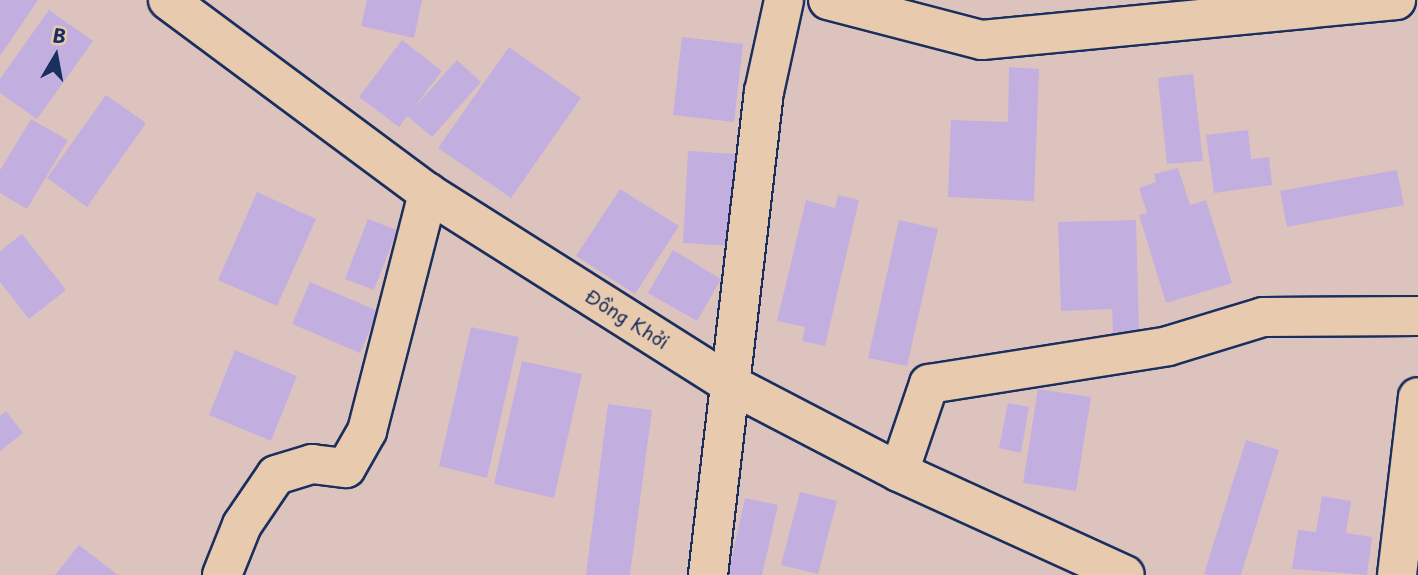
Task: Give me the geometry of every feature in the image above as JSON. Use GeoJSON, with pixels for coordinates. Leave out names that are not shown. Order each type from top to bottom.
{"type":"FeatureCollection","features":[{"type":"Feature","properties":{"kind":"street","name":"Đồng Khởi"},"geometry":{"type":"LineString","coordinates":[[168,0],[428,193],[728,383],[899,472],[1125,575]]}},
{"type":"Feature","properties":{"kind":"street"},"geometry":{"type":"LineString","coordinates":[[708,575],[728,383],[764,92],[784,0]]}},
{"type":"Feature","properties":{"kind":"street"},"geometry":{"type":"LineString","coordinates":[[828,0],[982,40],[1351,2],[1396,0]]}},
{"type":"Feature","properties":{"kind":"street"},"geometry":{"type":"LineString","coordinates":[[222,575],[242,525],[276,475],[312,464],[346,468],[367,431],[428,193]]}},
{"type":"Feature","properties":{"kind":"street"},"geometry":{"type":"LineString","coordinates":[[899,472],[929,384],[1168,345],[1263,317],[1418,316]]}},
{"type":"Feature","properties":{"kind":"street"},"geometry":{"type":"LineString","coordinates":[[1397,575],[1418,397]]}},
{"type":"Feature","properties":{"kind":"building"},"geometry":{"type":"Polygon","coordinates":[[[0,0],[38,0],[0,56],[0,0]]]}},
{"type":"Feature","properties":{"kind":"building"},"geometry":{"type":"Polygon","coordinates":[[[367,0],[422,0],[414,38],[361,26],[367,0]]]}},
{"type":"Feature","properties":{"kind":"building"},"geometry":{"type":"Polygon","coordinates":[[[49,10],[93,41],[37,119],[0,93],[0,79],[49,10]]]}},
{"type":"Feature","properties":{"kind":"building"},"geometry":{"type":"Polygon","coordinates":[[[682,37],[743,44],[734,122],[673,115],[682,37]]]}},
{"type":"Feature","properties":{"kind":"building"},"geometry":{"type":"Polygon","coordinates":[[[402,40],[442,71],[412,110],[457,60],[481,82],[432,137],[407,116],[399,127],[359,97],[402,40]]]}},
{"type":"Feature","properties":{"kind":"building"},"geometry":{"type":"Polygon","coordinates":[[[509,47],[581,98],[511,198],[438,148],[509,47]]]}},
{"type":"Feature","properties":{"kind":"building"},"geometry":{"type":"Polygon","coordinates":[[[1009,67],[1039,69],[1034,201],[948,197],[951,120],[1008,122],[1009,67]]]}},
{"type":"Feature","properties":{"kind":"building"},"geometry":{"type":"Polygon","coordinates":[[[1193,74],[1203,161],[1167,164],[1158,78],[1193,74]]]}},
{"type":"Feature","properties":{"kind":"building"},"geometry":{"type":"Polygon","coordinates":[[[106,95],[146,123],[87,207],[47,178],[106,95]]]}},
{"type":"Feature","properties":{"kind":"building"},"geometry":{"type":"Polygon","coordinates":[[[31,119],[68,140],[27,209],[0,193],[0,170],[31,119]]]}},
{"type":"Feature","properties":{"kind":"building"},"geometry":{"type":"Polygon","coordinates":[[[1248,130],[1251,159],[1269,157],[1272,185],[1214,193],[1206,135],[1248,130]]]}},
{"type":"Feature","properties":{"kind":"building"},"geometry":{"type":"Polygon","coordinates":[[[688,151],[737,154],[731,246],[683,243],[688,151]]]}},
{"type":"Feature","properties":{"kind":"building"},"geometry":{"type":"Polygon","coordinates":[[[1178,168],[1190,205],[1206,200],[1232,283],[1166,303],[1139,215],[1147,213],[1139,188],[1156,182],[1154,174],[1178,168]]]}},
{"type":"Feature","properties":{"kind":"building"},"geometry":{"type":"Polygon","coordinates":[[[1397,170],[1404,205],[1287,227],[1280,191],[1397,170]]]}},
{"type":"Feature","properties":{"kind":"building"},"geometry":{"type":"Polygon","coordinates":[[[620,189],[679,226],[635,294],[576,256],[620,189]]]}},
{"type":"Feature","properties":{"kind":"building"},"geometry":{"type":"Polygon","coordinates":[[[257,192],[316,219],[277,306],[218,280],[257,192]]]}},
{"type":"Feature","properties":{"kind":"building"},"geometry":{"type":"Polygon","coordinates":[[[838,195],[859,200],[825,346],[802,341],[805,327],[777,321],[806,200],[835,208],[838,195]]]}},
{"type":"Feature","properties":{"kind":"building"},"geometry":{"type":"Polygon","coordinates":[[[368,219],[397,230],[374,290],[345,279],[368,219]]]}},
{"type":"Feature","properties":{"kind":"building"},"geometry":{"type":"Polygon","coordinates":[[[899,220],[938,229],[907,366],[868,358],[899,220]]]}},
{"type":"Feature","properties":{"kind":"building"},"geometry":{"type":"Polygon","coordinates":[[[1136,220],[1139,332],[1113,333],[1112,309],[1061,311],[1058,222],[1136,220]]]}},
{"type":"Feature","properties":{"kind":"building"},"geometry":{"type":"Polygon","coordinates":[[[22,234],[66,290],[29,319],[0,282],[0,251],[22,234]]]}},
{"type":"Feature","properties":{"kind":"building"},"geometry":{"type":"Polygon","coordinates":[[[673,250],[721,279],[697,321],[648,293],[673,250]]]}},
{"type":"Feature","properties":{"kind":"building"},"geometry":{"type":"Polygon","coordinates":[[[310,282],[378,311],[360,353],[292,324],[310,282]]]}},
{"type":"Feature","properties":{"kind":"building"},"geometry":{"type":"Polygon","coordinates":[[[471,327],[519,337],[487,478],[439,466],[471,327]]]}},
{"type":"Feature","properties":{"kind":"building"},"geometry":{"type":"Polygon","coordinates":[[[235,350],[297,376],[271,441],[209,415],[235,350]]]}},
{"type":"Feature","properties":{"kind":"building"},"geometry":{"type":"Polygon","coordinates":[[[522,361],[582,374],[554,498],[494,484],[522,361]]]}},
{"type":"Feature","properties":{"kind":"building"},"geometry":{"type":"Polygon","coordinates":[[[1038,389],[1091,397],[1076,491],[1023,483],[1038,389]]]}},
{"type":"Feature","properties":{"kind":"building"},"geometry":{"type":"Polygon","coordinates":[[[1008,403],[1029,407],[1021,453],[999,448],[1008,403]]]}},
{"type":"Feature","properties":{"kind":"building"},"geometry":{"type":"Polygon","coordinates":[[[608,404],[652,410],[630,575],[586,575],[608,404]]]}},
{"type":"Feature","properties":{"kind":"building"},"geometry":{"type":"Polygon","coordinates":[[[6,411],[23,433],[0,451],[0,416],[6,411]]]}},
{"type":"Feature","properties":{"kind":"building"},"geometry":{"type":"Polygon","coordinates":[[[1246,440],[1279,450],[1241,575],[1204,574],[1246,440]]]}},
{"type":"Feature","properties":{"kind":"building"},"geometry":{"type":"Polygon","coordinates":[[[800,492],[837,501],[818,574],[781,565],[800,492]]]}},
{"type":"Feature","properties":{"kind":"building"},"geometry":{"type":"Polygon","coordinates":[[[1322,496],[1351,501],[1346,533],[1372,537],[1367,575],[1292,569],[1298,530],[1316,532],[1322,496]]]}},
{"type":"Feature","properties":{"kind":"building"},"geometry":{"type":"Polygon","coordinates":[[[745,498],[778,505],[762,575],[728,575],[745,498]]]}},
{"type":"Feature","properties":{"kind":"building"},"geometry":{"type":"Polygon","coordinates":[[[79,545],[118,575],[55,575],[79,545]]]}}]}
